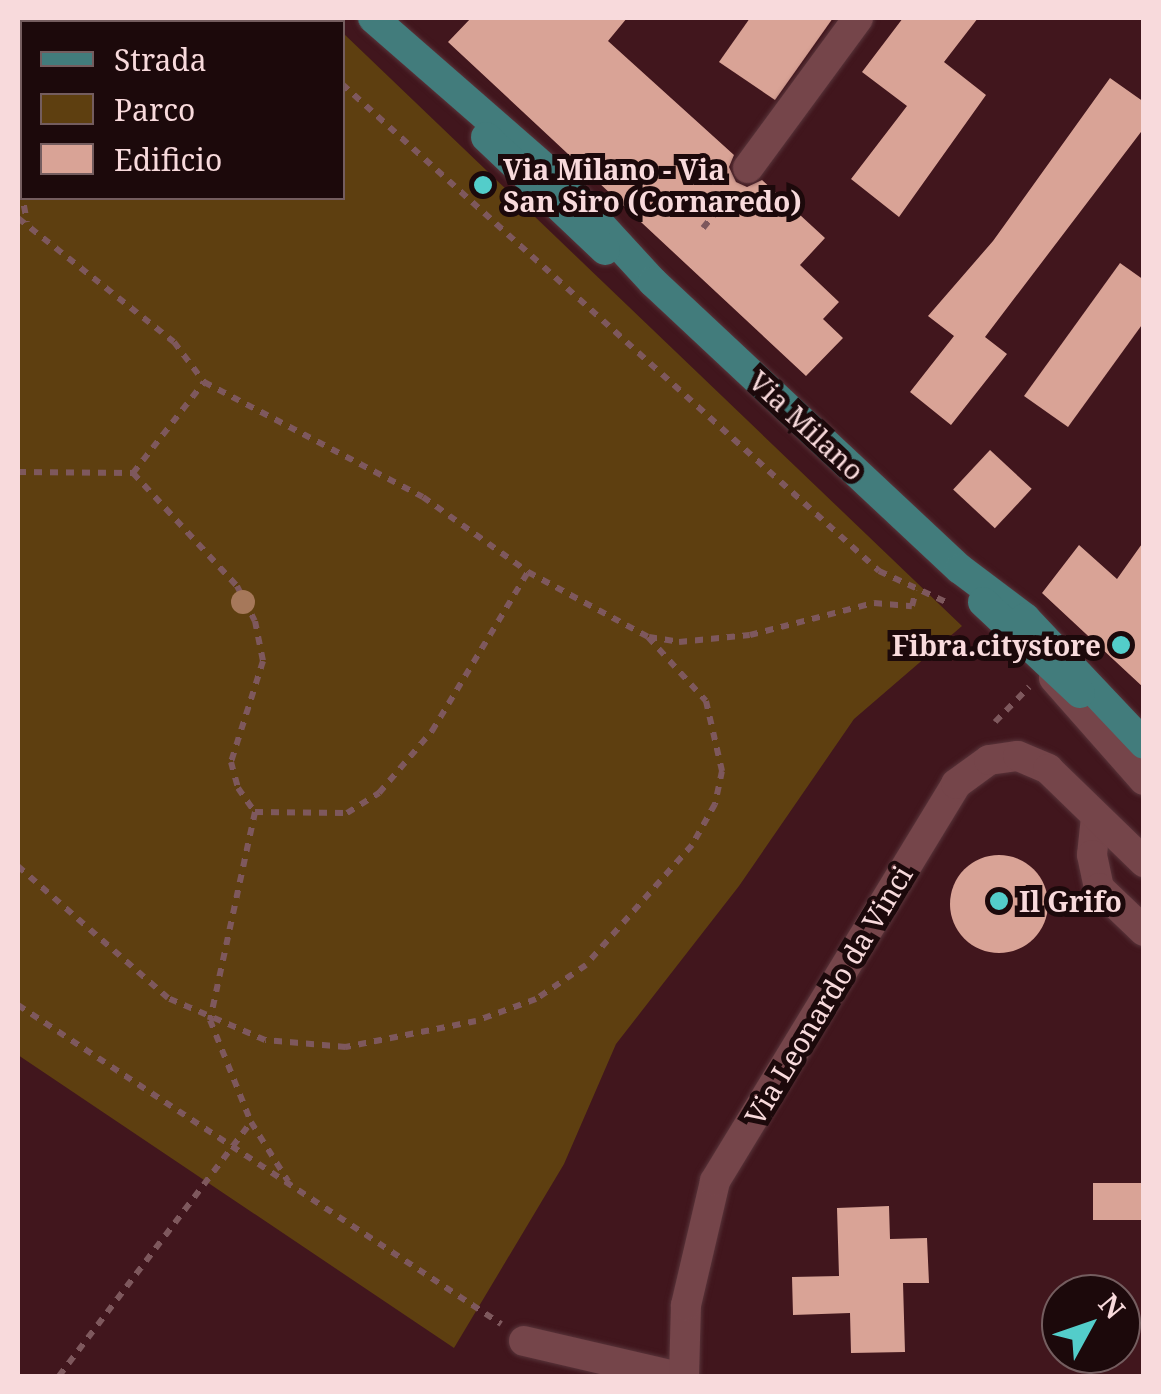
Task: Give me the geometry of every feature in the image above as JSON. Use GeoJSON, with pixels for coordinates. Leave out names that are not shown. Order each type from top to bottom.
{"type":"FeatureCollection","features":[{"type":"Feature","properties":{"kind":"main road","name":"Via Milano"},"geometry":{"type":"LineString","coordinates":[[372,18],[444,86],[534,189],[654,282],[960,569],[1025,618],[1144,744]]}},
{"type":"Feature","properties":{"kind":"main road","name":"Via Milano"},"geometry":{"type":"LineString","coordinates":[[960,569],[1034,668],[1112,714]]}},
{"type":"Feature","properties":{"kind":"street"},"geometry":{"type":"LineString","coordinates":[[748,168],[858,18]]}},
{"type":"Feature","properties":{"kind":"street"},"geometry":{"type":"LineString","coordinates":[[1034,668],[1144,780]]}},
{"type":"Feature","properties":{"kind":"street","name":"Via Leonardo da Vinci"},"geometry":{"type":"LineString","coordinates":[[684,1376],[686,1305],[715,1181],[956,784],[990,760],[1018,756],[1048,769],[1144,862]]}},
{"type":"Feature","properties":{"kind":"street"},"geometry":{"type":"LineString","coordinates":[[1096,817],[1092,855],[1099,888],[1144,931]]}},
{"type":"Feature","properties":{"kind":"street"},"geometry":{"type":"LineString","coordinates":[[524,1341],[674,1376]]}},
{"type":"Feature","properties":{"kind":"path"},"geometry":{"type":"LineString","coordinates":[[345,87],[879,571],[964,612]]}},
{"type":"Feature","properties":{"kind":"path"},"geometry":{"type":"LineString","coordinates":[[23,200],[28,222]]}},
{"type":"Feature","properties":{"kind":"path"},"geometry":{"type":"LineString","coordinates":[[704,228],[723,202]]}},
{"type":"Feature","properties":{"kind":"path"},"geometry":{"type":"LineString","coordinates":[[18,218],[28,222],[174,342],[204,382],[424,497],[528,572],[648,637],[679,642],[750,635],[874,604],[912,606],[916,590]]}},
{"type":"Feature","properties":{"kind":"path"},"geometry":{"type":"LineString","coordinates":[[133,472],[204,382]]}},
{"type":"Feature","properties":{"kind":"path"},"geometry":{"type":"LineString","coordinates":[[18,472],[133,472],[237,586],[255,621],[263,661],[231,762],[238,788],[254,812],[210,1020],[251,1122],[288,1182]]}},
{"type":"Feature","properties":{"kind":"path"},"geometry":{"type":"LineString","coordinates":[[254,812],[347,813],[379,793],[432,731],[528,572]]}},
{"type":"Feature","properties":{"kind":"path"},"geometry":{"type":"LineString","coordinates":[[18,866],[124,963],[210,1020],[298,1048],[346,1046],[476,1021],[536,999],[586,965],[692,845],[715,804],[722,771],[706,702],[648,637]]}},
{"type":"Feature","properties":{"kind":"path"},"geometry":{"type":"LineString","coordinates":[[995,722],[1034,682],[1034,668]]}},
{"type":"Feature","properties":{"kind":"path"},"geometry":{"type":"LineString","coordinates":[[18,1005],[524,1341]]}},
{"type":"Feature","properties":{"kind":"path"},"geometry":{"type":"LineString","coordinates":[[60,1376],[251,1122]]}},
{"type":"Feature","properties":{"kind":"green space"},"geometry":{"type":"Polygon","coordinates":[[[18,18],[326,18],[329,20],[20,20],[20,200],[345,200],[345,35],[962,626],[854,719],[739,886],[616,1044],[564,1164],[454,1348],[18,1055],[18,18]]]}},
{"type":"Feature","properties":{"kind":"building"},"geometry":{"type":"Polygon","coordinates":[[[471,18],[627,18],[608,41],[734,155],[729,167],[736,182],[747,187],[762,180],[825,238],[800,265],[839,302],[823,319],[843,338],[806,376],[448,42],[471,18]]]}},
{"type":"Feature","properties":{"kind":"building"},"geometry":{"type":"Polygon","coordinates":[[[750,18],[833,18],[775,100],[719,62],[750,18]]]}},
{"type":"Feature","properties":{"kind":"building"},"geometry":{"type":"Polygon","coordinates":[[[903,18],[978,18],[944,62],[986,95],[899,217],[851,179],[907,106],[862,72],[903,18]]]}},
{"type":"Feature","properties":{"kind":"building"},"geometry":{"type":"Polygon","coordinates":[[[1110,78],[1144,102],[1144,128],[985,337],[1007,354],[951,425],[910,392],[954,336],[928,316],[993,241],[1110,78]]]}},
{"type":"Feature","properties":{"kind":"building"},"geometry":{"type":"Polygon","coordinates":[[[1120,263],[1144,280],[1144,322],[1068,427],[1024,396],[1120,263]]]}},
{"type":"Feature","properties":{"kind":"building"},"geometry":{"type":"Polygon","coordinates":[[[990,450],[1032,489],[995,528],[953,489],[990,450]]]}},
{"type":"Feature","properties":{"kind":"building","name":"Fibra.citystore"},"geometry":{"type":"Polygon","coordinates":[[[1144,541],[1144,688],[1042,593],[1079,545],[1117,579],[1144,541]]]}},
{"type":"Feature","properties":{"kind":"building","name":"Il Grifo"},"geometry":{"type":"Polygon","coordinates":[[[999,855],[1026,863],[1040,877],[1048,904],[1040,931],[1026,945],[999,953],[972,945],[958,931],[950,904],[958,877],[972,863],[999,855]]]}},
{"type":"Feature","properties":{"kind":"building"},"geometry":{"type":"Polygon","coordinates":[[[1093,1183],[1144,1183],[1144,1220],[1093,1220],[1093,1183]]]}},
{"type":"Feature","properties":{"kind":"building"},"geometry":{"type":"Polygon","coordinates":[[[889,1206],[890,1239],[927,1238],[929,1283],[903,1283],[905,1352],[851,1353],[850,1313],[793,1315],[792,1277],[839,1276],[837,1208],[889,1206]]]}},
{"type":"Feature","properties":{"kind":"place","name":"Via Milano - Via San Siro (Cornaredo)"},"geometry":{"type":"Point","coordinates":[483,185]}},
{"type":"Feature","properties":{"kind":"place","name":"Fibra.citystore"},"geometry":{"type":"Point","coordinates":[1121,645]}},
{"type":"Feature","properties":{"kind":"place","name":"Il Grifo"},"geometry":{"type":"Point","coordinates":[999,901]}}]}
